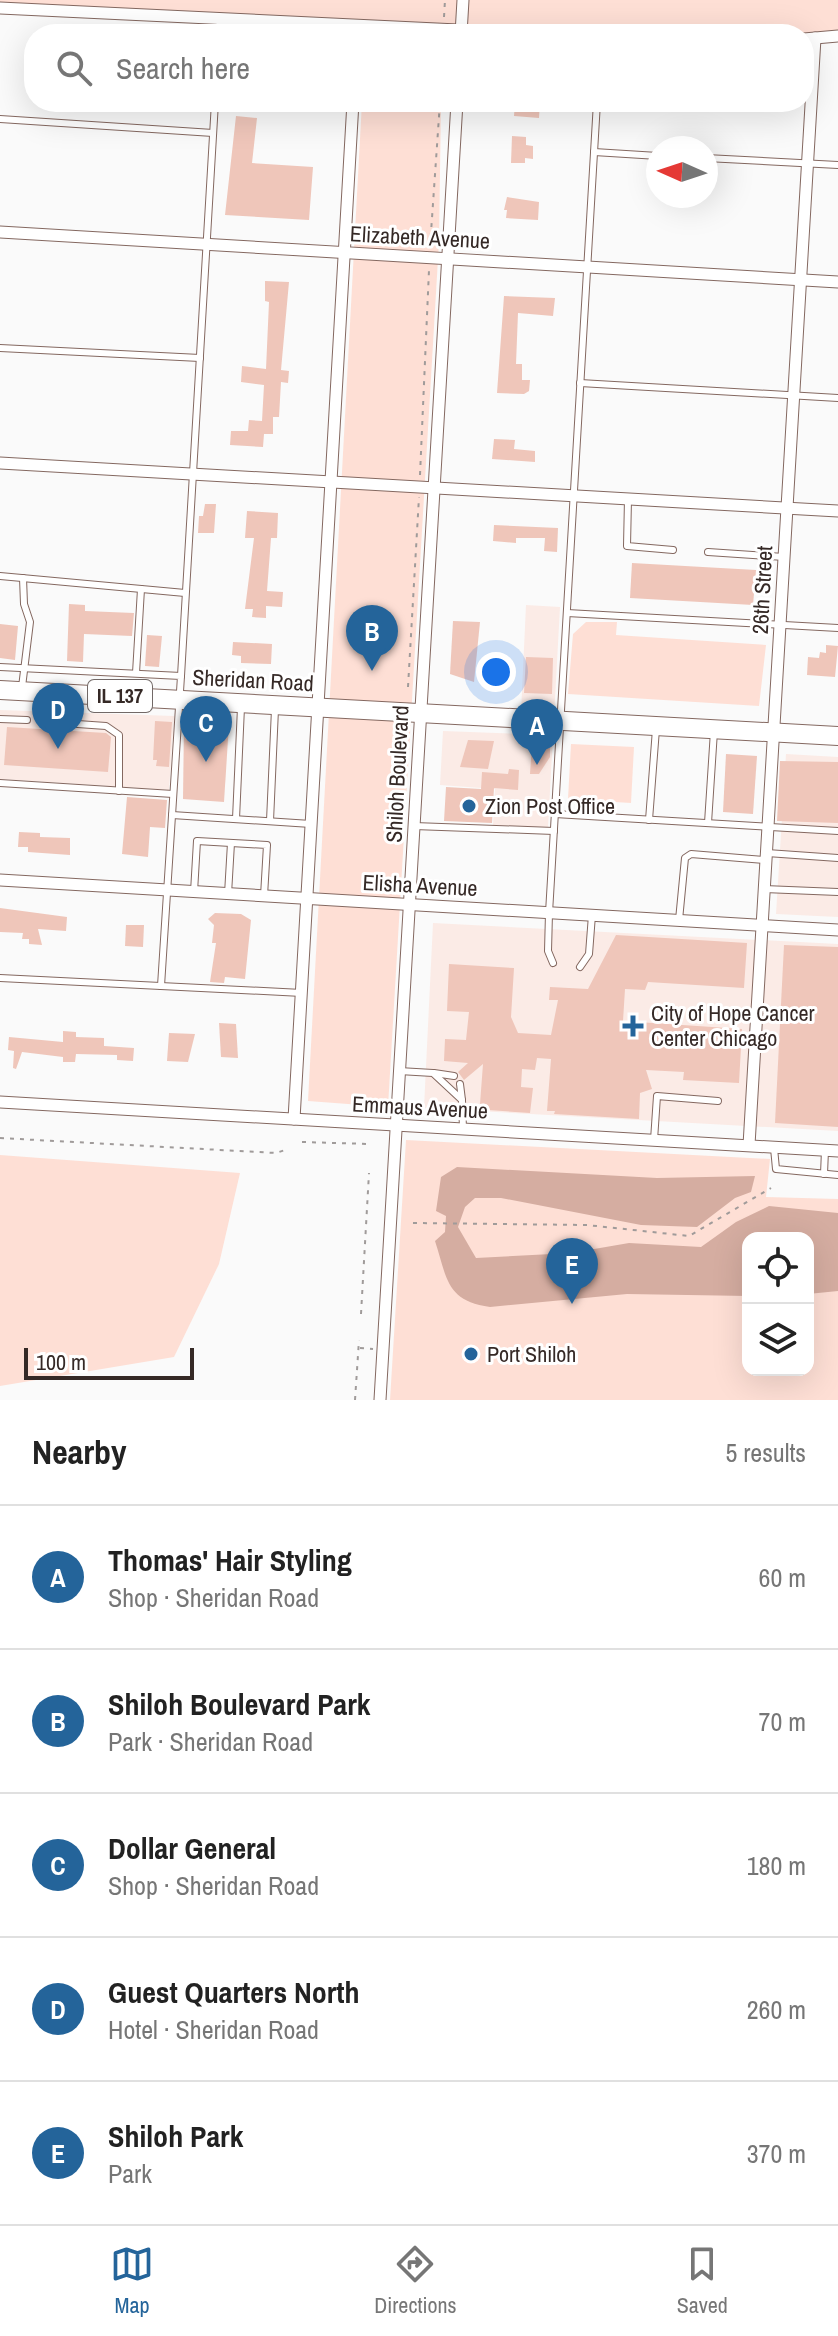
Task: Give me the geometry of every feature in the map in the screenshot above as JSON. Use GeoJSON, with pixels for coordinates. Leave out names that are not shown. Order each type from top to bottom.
{"type":"FeatureCollection","features":[{"type":"Feature","properties":{"kind":"main road","name":"Sheridan Road"},"geometry":{"type":"LineString","coordinates":[[0,690],[838,736]]}},
{"type":"Feature","properties":{"kind":"street"},"geometry":{"type":"LineString","coordinates":[[462,24],[463,0]]}},
{"type":"Feature","properties":{"kind":"street"},"geometry":{"type":"LineString","coordinates":[[0,8],[220,17],[300,24]]}},
{"type":"Feature","properties":{"kind":"street"},"geometry":{"type":"LineString","coordinates":[[814,38],[838,36]]}},
{"type":"Feature","properties":{"kind":"street"},"geometry":{"type":"LineString","coordinates":[[294,1119],[352,112]]}},
{"type":"Feature","properties":{"kind":"street","name":"Shiloh Boulevard"},"geometry":{"type":"LineString","coordinates":[[380,1400],[456,112]]}},
{"type":"Feature","properties":{"kind":"street","name":"26th Street"},"geometry":{"type":"LineString","coordinates":[[749,1145],[809,112]]}},
{"type":"Feature","properties":{"kind":"street","name":"Elizabeth Avenue"},"geometry":{"type":"LineString","coordinates":[[0,232],[838,282]]}},
{"type":"Feature","properties":{"kind":"street"},"geometry":{"type":"LineString","coordinates":[[0,463],[838,511]]}},
{"type":"Feature","properties":{"kind":"street","name":"Elisha Avenue"},"geometry":{"type":"LineString","coordinates":[[0,880],[838,930]]}},
{"type":"Feature","properties":{"kind":"street","name":"Emmaus Avenue"},"geometry":{"type":"LineString","coordinates":[[0,1102],[838,1151]]}},
{"type":"Feature","properties":{"kind":"lane"},"geometry":{"type":"LineString","coordinates":[[220,17],[220,24]]}},
{"type":"Feature","properties":{"kind":"lane"},"geometry":{"type":"LineString","coordinates":[[161,986],[214,112]]}},
{"type":"Feature","properties":{"kind":"lane"},"geometry":{"type":"LineString","coordinates":[[553,963],[548,951],[549,913],[596,112]]}},
{"type":"Feature","properties":{"kind":"lane"},"geometry":{"type":"LineString","coordinates":[[0,119],[213,133]]}},
{"type":"Feature","properties":{"kind":"lane"},"geometry":{"type":"LineString","coordinates":[[594,152],[646,155]]}},
{"type":"Feature","properties":{"kind":"lane"},"geometry":{"type":"LineString","coordinates":[[718,159],[838,165]]}},
{"type":"Feature","properties":{"kind":"lane"},"geometry":{"type":"LineString","coordinates":[[0,348],[200,358]]}},
{"type":"Feature","properties":{"kind":"lane"},"geometry":{"type":"LineString","coordinates":[[580,383],[838,398]]}},
{"type":"Feature","properties":{"kind":"lane"},"geometry":{"type":"LineString","coordinates":[[628,499],[627,546],[673,550]]}},
{"type":"Feature","properties":{"kind":"lane"},"geometry":{"type":"LineString","coordinates":[[708,552],[784,557]]}},
{"type":"Feature","properties":{"kind":"lane"},"geometry":{"type":"LineString","coordinates":[[0,576],[185,593]]}},
{"type":"Feature","properties":{"kind":"lane"},"geometry":{"type":"LineString","coordinates":[[22,691],[30,622],[24,604],[23,578]]}},
{"type":"Feature","properties":{"kind":"lane"},"geometry":{"type":"LineString","coordinates":[[136,673],[141,589]]}},
{"type":"Feature","properties":{"kind":"lane"},"geometry":{"type":"LineString","coordinates":[[567,613],[838,628]]}},
{"type":"Feature","properties":{"kind":"lane"},"geometry":{"type":"LineString","coordinates":[[0,667],[181,676]]}},
{"type":"Feature","properties":{"kind":"lane"},"geometry":{"type":"LineString","coordinates":[[236,819],[241,703]]}},
{"type":"Feature","properties":{"kind":"lane"},"geometry":{"type":"LineString","coordinates":[[270,821],[275,705]]}},
{"type":"Feature","properties":{"kind":"lane"},"geometry":{"type":"LineString","coordinates":[[0,719],[27,720]]}},
{"type":"Feature","properties":{"kind":"lane"},"geometry":{"type":"LineString","coordinates":[[49,722],[106,726],[119,735],[119,791]]}},
{"type":"Feature","properties":{"kind":"lane"},"geometry":{"type":"LineString","coordinates":[[649,820],[656,726]]}},
{"type":"Feature","properties":{"kind":"lane"},"geometry":{"type":"LineString","coordinates":[[708,823],[715,729]]}},
{"type":"Feature","properties":{"kind":"lane"},"geometry":{"type":"LineString","coordinates":[[0,783],[173,794]]}},
{"type":"Feature","properties":{"kind":"lane"},"geometry":{"type":"LineString","coordinates":[[555,814],[838,831]]}},
{"type":"Feature","properties":{"kind":"lane"},"geometry":{"type":"LineString","coordinates":[[172,815],[311,824]]}},
{"type":"Feature","properties":{"kind":"lane"},"geometry":{"type":"LineString","coordinates":[[414,826],[554,831]]}},
{"type":"Feature","properties":{"kind":"lane"},"geometry":{"type":"LineString","coordinates":[[194,892],[197,841],[267,845],[264,896]]}},
{"type":"Feature","properties":{"kind":"lane"},"geometry":{"type":"LineString","coordinates":[[228,894],[231,843]]}},
{"type":"Feature","properties":{"kind":"lane"},"geometry":{"type":"LineString","coordinates":[[679,920],[685,858],[691,854],[838,858]]}},
{"type":"Feature","properties":{"kind":"lane"},"geometry":{"type":"LineString","coordinates":[[764,889],[838,892]]}},
{"type":"Feature","properties":{"kind":"lane"},"geometry":{"type":"LineString","coordinates":[[580,967],[589,954],[592,915]]}},
{"type":"Feature","properties":{"kind":"lane"},"geometry":{"type":"LineString","coordinates":[[0,978],[302,993]]}},
{"type":"Feature","properties":{"kind":"lane"},"geometry":{"type":"LineString","coordinates":[[399,1071],[454,1076]]}},
{"type":"Feature","properties":{"kind":"lane"},"geometry":{"type":"LineString","coordinates":[[433,1073],[462,1100]]}},
{"type":"Feature","properties":{"kind":"lane"},"geometry":{"type":"LineString","coordinates":[[460,1084],[463,1129]]}},
{"type":"Feature","properties":{"kind":"lane"},"geometry":{"type":"LineString","coordinates":[[654,1140],[657,1096],[718,1101]]}},
{"type":"Feature","properties":{"kind":"lane"},"geometry":{"type":"LineString","coordinates":[[774,1147],[776,1169],[838,1175]]}},
{"type":"Feature","properties":{"kind":"lane"},"geometry":{"type":"LineString","coordinates":[[824,1174],[825,1150]]}},
{"type":"Feature","properties":{"kind":"path"},"geometry":{"type":"LineString","coordinates":[[408,687],[439,112]]}},
{"type":"Feature","properties":{"kind":"path"},"geometry":{"type":"LineString","coordinates":[[0,1138],[276,1153],[285,1150]]}},
{"type":"Feature","properties":{"kind":"path"},"geometry":{"type":"LineString","coordinates":[[302,1142],[370,1144]]}},
{"type":"Feature","properties":{"kind":"path"},"geometry":{"type":"LineString","coordinates":[[361,1314],[369,1173]]}},
{"type":"Feature","properties":{"kind":"path"},"geometry":{"type":"LineString","coordinates":[[413,1223],[597,1226],[625,1232],[689,1236],[771,1188]]}},
{"type":"Feature","properties":{"kind":"path"},"geometry":{"type":"LineString","coordinates":[[355,1400],[359,1340]]}},
{"type":"Feature","properties":{"kind":"path"},"geometry":{"type":"LineString","coordinates":[[359,1348],[374,1349]]}},
{"type":"Feature","properties":{"kind":"shaded area"},"geometry":{"type":"Polygon","coordinates":[[[0,0],[838,0],[838,36],[814,36],[814,24],[334,24],[0,8],[0,0]]]}},
{"type":"Feature","properties":{"kind":"shaded area"},"geometry":{"type":"Polygon","coordinates":[[[361,112],[441,112],[439,242],[388,1107],[308,1101],[361,112]]]}},
{"type":"Feature","properties":{"kind":"shaded area"},"geometry":{"type":"Polygon","coordinates":[[[526,605],[560,607],[548,828],[493,825],[495,789],[440,785],[443,731],[520,734],[526,605]]]}},
{"type":"Feature","properties":{"kind":"shaded area"},"geometry":{"type":"Polygon","coordinates":[[[586,622],[617,622],[616,635],[766,645],[759,706],[568,694],[573,634],[586,622]]]}},
{"type":"Feature","properties":{"kind":"shaded area"},"geometry":{"type":"Polygon","coordinates":[[[0,710],[174,716],[169,790],[0,779],[0,710]]]}},
{"type":"Feature","properties":{"kind":"shaded area"},"geometry":{"type":"Polygon","coordinates":[[[571,744],[634,747],[631,803],[568,799],[571,744]]]}},
{"type":"Feature","properties":{"kind":"shaded area"},"geometry":{"type":"Polygon","coordinates":[[[786,754],[838,757],[838,917],[776,914],[786,754]]]}},
{"type":"Feature","properties":{"kind":"shaded area","name":"City of Hope Cancer Center Chicago"},"geometry":{"type":"Polygon","coordinates":[[[433,923],[838,944],[838,1131],[424,1108],[433,923]]]}},
{"type":"Feature","properties":{"kind":"shaded area"},"geometry":{"type":"Polygon","coordinates":[[[406,1140],[770,1159],[766,1197],[838,1199],[838,1400],[390,1400],[406,1140]]]}},
{"type":"Feature","properties":{"kind":"shaded area"},"geometry":{"type":"Polygon","coordinates":[[[0,1155],[240,1173],[219,1264],[174,1357],[0,1386],[0,1155]]]}},
{"type":"Feature","properties":{"kind":"shaded area"},"geometry":{"type":"Polygon","coordinates":[[[457,1167],[657,1178],[755,1176],[751,1192],[735,1198],[697,1227],[641,1225],[501,1198],[475,1198],[465,1207],[458,1227],[476,1258],[571,1253],[629,1243],[701,1247],[736,1222],[769,1206],[838,1213],[838,1291],[814,1293],[814,1232],[742,1232],[742,1296],[627,1294],[490,1307],[475,1304],[450,1286],[435,1241],[445,1232],[446,1216],[436,1211],[441,1177],[457,1167]]]}},
{"type":"Feature","properties":{"kind":"building"},"geometry":{"type":"Polygon","coordinates":[[[514,112],[539,112],[539,118],[514,116],[514,112]]]}},
{"type":"Feature","properties":{"kind":"building"},"geometry":{"type":"Polygon","coordinates":[[[236,116],[257,118],[252,163],[313,167],[309,220],[225,215],[236,116]]]}},
{"type":"Feature","properties":{"kind":"building"},"geometry":{"type":"Polygon","coordinates":[[[512,136],[526,137],[526,145],[533,146],[533,159],[525,158],[525,163],[511,163],[512,136]]]}},
{"type":"Feature","properties":{"kind":"building"},"geometry":{"type":"Polygon","coordinates":[[[507,197],[539,202],[538,220],[506,218],[507,197]]]}},
{"type":"Feature","properties":{"kind":"building"},"geometry":{"type":"Polygon","coordinates":[[[265,281],[289,282],[281,370],[289,371],[288,383],[281,382],[279,417],[273,417],[273,434],[264,434],[263,447],[230,445],[231,431],[248,431],[249,420],[262,421],[264,385],[241,382],[242,366],[266,369],[269,302],[265,301],[265,281]]]}},
{"type":"Feature","properties":{"kind":"building"},"geometry":{"type":"Polygon","coordinates":[[[504,296],[555,298],[553,316],[518,313],[516,364],[522,364],[522,380],[530,380],[529,391],[524,394],[497,393],[504,296]]]}},
{"type":"Feature","properties":{"kind":"building"},"geometry":{"type":"Polygon","coordinates":[[[494,439],[515,440],[514,449],[535,451],[535,462],[492,459],[494,439]]]}},
{"type":"Feature","properties":{"kind":"building"},"geometry":{"type":"Polygon","coordinates":[[[205,504],[216,504],[214,533],[198,533],[199,516],[203,516],[205,504]]]}},
{"type":"Feature","properties":{"kind":"building"},"geometry":{"type":"Polygon","coordinates":[[[247,511],[278,513],[277,538],[271,538],[267,591],[283,592],[282,607],[266,606],[266,618],[252,617],[253,609],[245,609],[254,538],[245,538],[247,511]]]}},
{"type":"Feature","properties":{"kind":"building"},"geometry":{"type":"Polygon","coordinates":[[[494,525],[558,528],[557,552],[544,551],[545,538],[516,538],[516,543],[493,541],[494,525]]]}},
{"type":"Feature","properties":{"kind":"building"},"geometry":{"type":"Polygon","coordinates":[[[632,563],[756,570],[753,605],[630,598],[632,563]]]}},
{"type":"Feature","properties":{"kind":"building"},"geometry":{"type":"Polygon","coordinates":[[[69,604],[85,605],[85,611],[134,613],[132,636],[84,634],[83,662],[67,661],[69,604]]]}},
{"type":"Feature","properties":{"kind":"building"},"geometry":{"type":"Polygon","coordinates":[[[453,621],[480,622],[474,682],[450,674],[453,621]]]}},
{"type":"Feature","properties":{"kind":"building"},"geometry":{"type":"Polygon","coordinates":[[[0,624],[18,626],[15,660],[0,658],[0,624]]]}},
{"type":"Feature","properties":{"kind":"building"},"geometry":{"type":"Polygon","coordinates":[[[147,635],[162,636],[159,667],[145,666],[147,635]]]}},
{"type":"Feature","properties":{"kind":"building"},"geometry":{"type":"Polygon","coordinates":[[[233,642],[272,644],[271,664],[241,663],[241,656],[232,655],[233,642]]]}},
{"type":"Feature","properties":{"kind":"building"},"geometry":{"type":"Polygon","coordinates":[[[826,645],[838,646],[835,677],[807,675],[808,657],[819,658],[820,652],[826,653],[826,645]]]}},
{"type":"Feature","properties":{"kind":"building"},"geometry":{"type":"Polygon","coordinates":[[[526,657],[553,658],[552,694],[524,693],[526,657]]]}},
{"type":"Feature","properties":{"kind":"building"},"geometry":{"type":"Polygon","coordinates":[[[155,721],[172,722],[169,767],[156,766],[157,760],[153,760],[155,721]]]}},
{"type":"Feature","properties":{"kind":"building"},"geometry":{"type":"Polygon","coordinates":[[[184,723],[229,724],[224,802],[183,799],[184,723]]]}},
{"type":"Feature","properties":{"kind":"building"},"geometry":{"type":"Polygon","coordinates":[[[7,727],[106,733],[111,737],[108,772],[4,765],[7,727]]]}},
{"type":"Feature","properties":{"kind":"building"},"geometry":{"type":"Polygon","coordinates":[[[468,740],[494,741],[488,769],[460,767],[468,740]]]}},
{"type":"Feature","properties":{"kind":"building"},"geometry":{"type":"Polygon","coordinates":[[[532,744],[550,744],[550,757],[539,774],[530,774],[532,744]]]}},
{"type":"Feature","properties":{"kind":"building"},"geometry":{"type":"Polygon","coordinates":[[[726,754],[757,756],[753,814],[723,812],[726,754]]]}},
{"type":"Feature","properties":{"kind":"building"},"geometry":{"type":"Polygon","coordinates":[[[780,761],[838,762],[838,823],[777,821],[780,761]]]}},
{"type":"Feature","properties":{"kind":"building","name":"Zion Post Office"},"geometry":{"type":"Polygon","coordinates":[[[509,769],[519,770],[518,790],[494,788],[492,823],[444,821],[446,787],[481,789],[482,772],[508,774],[509,769]]]}},
{"type":"Feature","properties":{"kind":"building"},"geometry":{"type":"Polygon","coordinates":[[[127,797],[167,800],[165,828],[150,827],[148,857],[122,854],[127,797]]]}},
{"type":"Feature","properties":{"kind":"building"},"geometry":{"type":"Polygon","coordinates":[[[19,832],[40,833],[40,837],[70,838],[70,855],[28,852],[28,847],[18,847],[19,832]]]}},
{"type":"Feature","properties":{"kind":"building"},"geometry":{"type":"Polygon","coordinates":[[[0,908],[67,917],[66,931],[38,929],[42,945],[29,944],[29,939],[22,939],[23,933],[0,932],[0,908]]]}},
{"type":"Feature","properties":{"kind":"building"},"geometry":{"type":"Polygon","coordinates":[[[215,913],[241,914],[251,920],[245,979],[225,977],[224,983],[210,982],[216,943],[212,943],[214,925],[208,919],[215,913]]]}},
{"type":"Feature","properties":{"kind":"building"},"geometry":{"type":"Polygon","coordinates":[[[126,925],[144,925],[143,947],[125,946],[126,925]]]}},
{"type":"Feature","properties":{"kind":"building"},"geometry":{"type":"Polygon","coordinates":[[[616,935],[747,943],[744,988],[648,982],[645,990],[625,989],[623,1021],[742,1029],[739,1083],[683,1080],[684,1072],[646,1070],[652,1089],[640,1093],[639,1119],[554,1114],[555,1111],[547,1111],[551,1059],[537,1058],[535,1070],[522,1069],[521,1087],[533,1088],[530,1113],[488,1110],[488,1105],[480,1104],[483,1064],[464,1080],[458,1072],[468,1063],[444,1061],[445,1039],[466,1040],[469,1012],[447,1011],[449,964],[514,968],[511,1017],[518,1033],[551,1035],[558,1000],[549,1000],[550,987],[588,989],[616,935]]]}},
{"type":"Feature","properties":{"kind":"building"},"geometry":{"type":"Polygon","coordinates":[[[784,945],[838,947],[838,1127],[775,1123],[784,945]]]}},
{"type":"Feature","properties":{"kind":"building"},"geometry":{"type":"Polygon","coordinates":[[[219,1023],[236,1024],[238,1058],[221,1057],[219,1023]]]}},
{"type":"Feature","properties":{"kind":"building"},"geometry":{"type":"Polygon","coordinates":[[[63,1031],[76,1032],[76,1037],[104,1038],[104,1046],[134,1048],[133,1061],[117,1060],[117,1055],[76,1054],[75,1062],[63,1062],[63,1057],[22,1052],[16,1069],[13,1068],[14,1051],[8,1050],[9,1037],[63,1042],[63,1031]]]}},
{"type":"Feature","properties":{"kind":"building"},"geometry":{"type":"Polygon","coordinates":[[[169,1033],[195,1034],[188,1062],[167,1061],[169,1033]]]}},
{"type":"Feature","properties":{"kind":"place","name":"Shiloh Boulevard Park"},"geometry":{"type":"Point","coordinates":[372,671]}},
{"type":"Feature","properties":{"kind":"place","name":"Guest Quarters North"},"geometry":{"type":"Point","coordinates":[58,749]}},
{"type":"Feature","properties":{"kind":"place","name":"Dollar General"},"geometry":{"type":"Point","coordinates":[206,762]}},
{"type":"Feature","properties":{"kind":"place","name":"Thomas' Hair Styling"},"geometry":{"type":"Point","coordinates":[537,765]}},
{"type":"Feature","properties":{"kind":"place","name":"Zion Post Office"},"geometry":{"type":"Point","coordinates":[469,806]}},
{"type":"Feature","properties":{"kind":"place","name":"City of Hope Cancer Center Chicago"},"geometry":{"type":"Point","coordinates":[633,1026]}},
{"type":"Feature","properties":{"kind":"place","name":"Shiloh Park"},"geometry":{"type":"Point","coordinates":[572,1304]}},
{"type":"Feature","properties":{"kind":"place","name":"Port Shiloh"},"geometry":{"type":"Point","coordinates":[471,1354]}}]}
